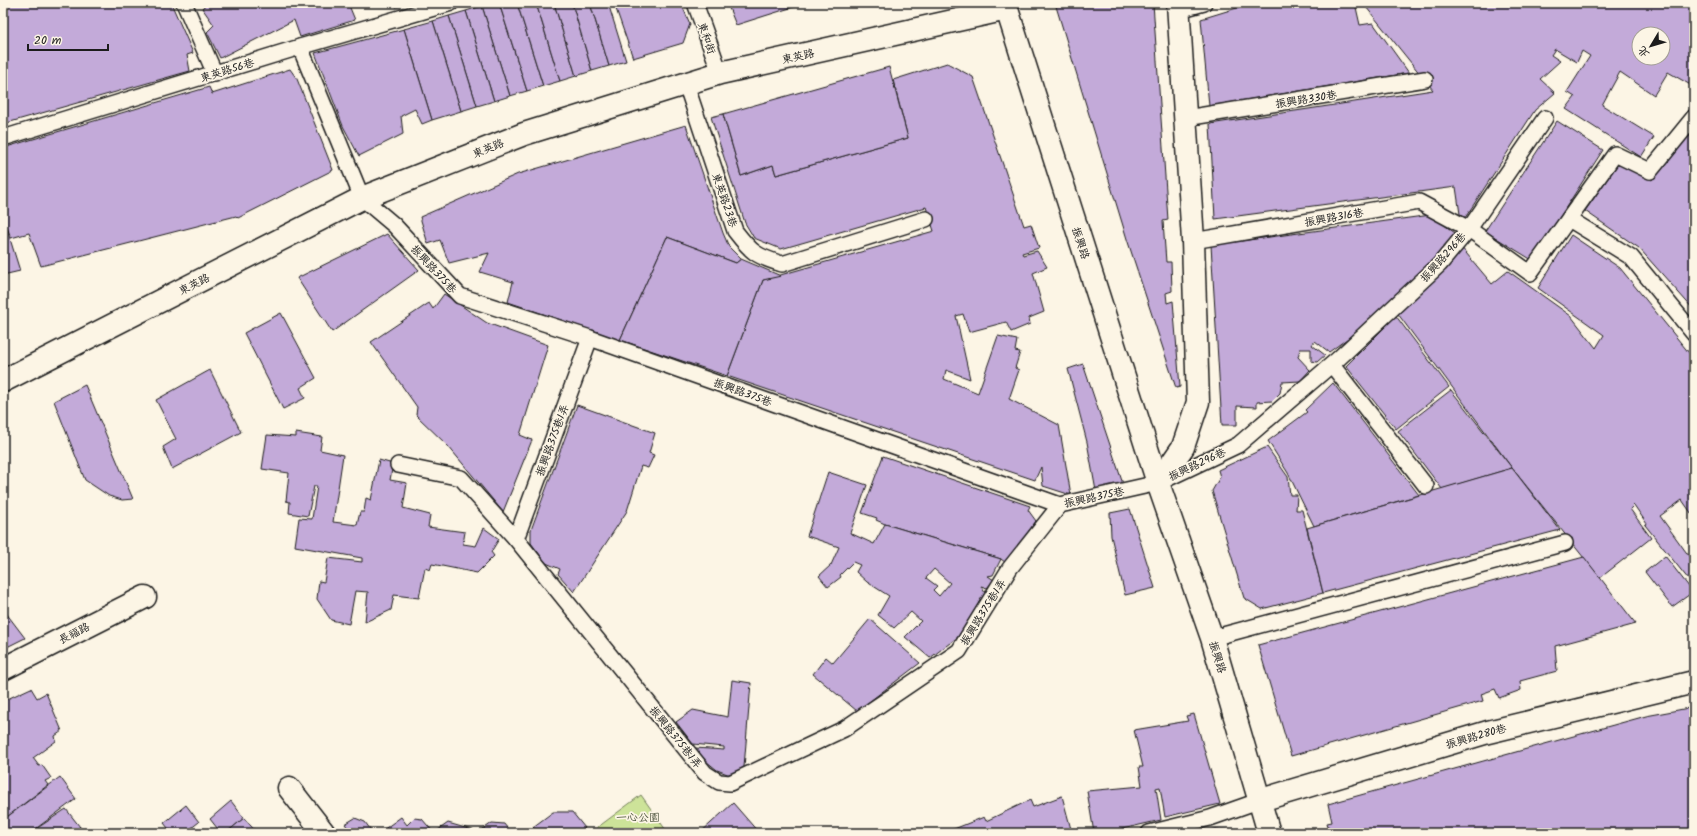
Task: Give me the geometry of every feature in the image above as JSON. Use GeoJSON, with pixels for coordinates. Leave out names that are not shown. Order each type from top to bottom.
{"type":"FeatureCollection","features":[{"type":"Feature","properties":{"kind":"street","name":"東英路"},"geometry":{"type":"LineString","coordinates":[[3,381],[362,198],[524,134],[720,74],[1006,6]]}},
{"type":"Feature","properties":{"kind":"street","name":"振興路"},"geometry":{"type":"LineString","coordinates":[[1006,6],[1158,483],[1212,638],[1261,800],[1269,833]]}},
{"type":"Feature","properties":{"kind":"street"},"geometry":{"type":"LineString","coordinates":[[1158,483],[1183,447],[1198,402],[1193,241],[1178,7]]}},
{"type":"Feature","properties":{"kind":"street","name":"長福路"},"geometry":{"type":"LineString","coordinates":[[3,669],[145,597]]}},
{"type":"Feature","properties":{"kind":"street","name":"振興路280巷"},"geometry":{"type":"LineString","coordinates":[[1261,800],[1488,732],[1694,679]]}},
{"type":"Feature","properties":{"kind":"street"},"geometry":{"type":"LineString","coordinates":[[289,788],[324,833]]}},
{"type":"Feature","properties":{"kind":"lane"},"geometry":{"type":"LineString","coordinates":[[184,3],[215,74]]}},
{"type":"Feature","properties":{"kind":"lane","name":"東英路56巷"},"geometry":{"type":"LineString","coordinates":[[3,138],[300,47],[451,3]]}},
{"type":"Feature","properties":{"kind":"lane","name":"東和街"},"geometry":{"type":"LineString","coordinates":[[695,3],[720,74]]}},
{"type":"Feature","properties":{"kind":"lane"},"geometry":{"type":"LineString","coordinates":[[1178,7],[1204,3]]}},
{"type":"Feature","properties":{"kind":"lane"},"geometry":{"type":"LineString","coordinates":[[300,47],[362,198]]}},
{"type":"Feature","properties":{"kind":"lane","name":"振興路330巷"},"geometry":{"type":"LineString","coordinates":[[1186,118],[1426,79]]}},
{"type":"Feature","properties":{"kind":"lane","name":"東英路23巷"},"geometry":{"type":"LineString","coordinates":[[686,84],[735,231],[749,249],[764,258],[782,264],[926,219]]}},
{"type":"Feature","properties":{"kind":"lane","name":"振興路296巷"},"geometry":{"type":"LineString","coordinates":[[1158,483],[1238,445],[1332,365],[1440,264],[1469,229],[1530,273],[1615,154],[1650,171],[1694,117]]}},
{"type":"Feature","properties":{"kind":"lane"},"geometry":{"type":"LineString","coordinates":[[1469,229],[1545,118]]}},
{"type":"Feature","properties":{"kind":"lane","name":"振興路375巷"},"geometry":{"type":"LineString","coordinates":[[362,198],[394,225],[460,296],[590,338],[1060,505],[1158,483]]}},
{"type":"Feature","properties":{"kind":"lane","name":"振興路316巷"},"geometry":{"type":"LineString","coordinates":[[1193,241],[1419,202],[1469,229]]}},
{"type":"Feature","properties":{"kind":"lane"},"geometry":{"type":"LineString","coordinates":[[1568,219],[1631,257],[1694,334]]}},
{"type":"Feature","properties":{"kind":"lane","name":"振興路375巷1弄"},"geometry":{"type":"LineString","coordinates":[[590,338],[516,539],[705,773],[719,782],[730,783],[844,729],[959,651],[1010,568],[1060,505]]}},
{"type":"Feature","properties":{"kind":"lane"},"geometry":{"type":"LineString","coordinates":[[1332,365],[1426,486]]}},
{"type":"Feature","properties":{"kind":"lane"},"geometry":{"type":"LineString","coordinates":[[398,465],[461,478],[516,539]]}},
{"type":"Feature","properties":{"kind":"lane"},"geometry":{"type":"LineString","coordinates":[[1212,638],[1565,543]]}},
{"type":"Feature","properties":{"kind":"lane"},"geometry":{"type":"LineString","coordinates":[[1150,833],[1210,818],[1261,800]]}},
{"type":"Feature","properties":{"kind":"green space","name":"一心公園"},"geometry":{"type":"Polygon","coordinates":[[[641,795],[668,833],[590,833],[641,795]]]}},
{"type":"Feature","properties":{"kind":"building"},"geometry":{"type":"Polygon","coordinates":[[[3,3],[171,3],[193,53],[187,55],[190,71],[3,124],[3,3]]]}},
{"type":"Feature","properties":{"kind":"building"},"geometry":{"type":"Polygon","coordinates":[[[208,3],[348,3],[355,20],[300,37],[294,20],[220,58],[207,32],[214,25],[202,8],[208,3]]]}},
{"type":"Feature","properties":{"kind":"building"},"geometry":{"type":"Polygon","coordinates":[[[395,3],[411,3],[396,7],[395,3]]]}},
{"type":"Feature","properties":{"kind":"building"},"geometry":{"type":"Polygon","coordinates":[[[492,3],[499,3],[527,91],[510,96],[482,6],[492,3]]]}},
{"type":"Feature","properties":{"kind":"building"},"geometry":{"type":"Polygon","coordinates":[[[499,3],[517,3],[543,86],[527,91],[499,3]]]}},
{"type":"Feature","properties":{"kind":"building"},"geometry":{"type":"Polygon","coordinates":[[[517,3],[536,3],[560,81],[543,86],[517,3]]]}},
{"type":"Feature","properties":{"kind":"building"},"geometry":{"type":"Polygon","coordinates":[[[536,3],[554,3],[576,76],[560,81],[536,3]]]}},
{"type":"Feature","properties":{"kind":"building"},"geometry":{"type":"Polygon","coordinates":[[[554,3],[572,3],[592,71],[576,76],[554,3]]]}},
{"type":"Feature","properties":{"kind":"building"},"geometry":{"type":"Polygon","coordinates":[[[572,3],[590,3],[609,66],[592,71],[572,3]]]}},
{"type":"Feature","properties":{"kind":"building"},"geometry":{"type":"Polygon","coordinates":[[[590,3],[608,3],[626,61],[609,66],[590,3]]]}},
{"type":"Feature","properties":{"kind":"building"},"geometry":{"type":"Polygon","coordinates":[[[614,3],[681,3],[690,24],[683,43],[633,58],[614,3]]]}},
{"type":"Feature","properties":{"kind":"building"},"geometry":{"type":"Polygon","coordinates":[[[727,3],[806,3],[736,25],[727,3]]]}},
{"type":"Feature","properties":{"kind":"building"},"geometry":{"type":"Polygon","coordinates":[[[1055,3],[1153,3],[1168,220],[1163,221],[1166,262],[1171,262],[1172,291],[1166,293],[1167,303],[1173,301],[1180,387],[1176,388],[1127,239],[1055,3]]]}},
{"type":"Feature","properties":{"kind":"building"},"geometry":{"type":"Polygon","coordinates":[[[1253,3],[1355,3],[1360,25],[1373,23],[1409,73],[1209,106],[1201,19],[1253,3]]]}},
{"type":"Feature","properties":{"kind":"building"},"geometry":{"type":"Polygon","coordinates":[[[1370,3],[1694,3],[1694,87],[1668,72],[1654,95],[1620,72],[1602,105],[1654,137],[1641,157],[1566,109],[1575,97],[1567,92],[1590,56],[1582,51],[1577,62],[1555,49],[1551,55],[1560,61],[1540,79],[1555,93],[1535,110],[1465,218],[1460,214],[1456,187],[1215,219],[1210,124],[1433,90],[1366,7],[1370,3]]]}},
{"type":"Feature","properties":{"kind":"building"},"geometry":{"type":"Polygon","coordinates":[[[482,6],[510,96],[494,101],[466,11],[482,6]]]}},
{"type":"Feature","properties":{"kind":"building"},"geometry":{"type":"Polygon","coordinates":[[[466,11],[494,101],[477,106],[449,16],[466,11]]]}},
{"type":"Feature","properties":{"kind":"building"},"geometry":{"type":"Polygon","coordinates":[[[449,16],[477,106],[461,111],[433,21],[449,16]]]}},
{"type":"Feature","properties":{"kind":"building"},"geometry":{"type":"Polygon","coordinates":[[[433,21],[461,111],[432,120],[404,29],[433,21]]]}},
{"type":"Feature","properties":{"kind":"building"},"geometry":{"type":"Polygon","coordinates":[[[404,29],[432,120],[422,124],[415,109],[401,116],[403,134],[359,156],[343,126],[315,53],[404,29]]]}},
{"type":"Feature","properties":{"kind":"building"},"geometry":{"type":"Polygon","coordinates":[[[947,63],[973,77],[1024,226],[1031,224],[1039,248],[1022,253],[1023,255],[1037,251],[1047,267],[1033,273],[1044,312],[1029,318],[1030,324],[1011,332],[1006,322],[969,332],[963,314],[956,316],[970,379],[946,370],[944,379],[978,393],[998,336],[1017,340],[1015,351],[1020,352],[1015,368],[1019,370],[1009,399],[1059,425],[1071,495],[1043,486],[1041,467],[1035,480],[727,376],[763,280],[934,231],[926,207],[781,249],[754,238],[745,223],[711,117],[723,114],[741,176],[773,165],[776,175],[908,138],[893,80],[947,63]]]}},
{"type":"Feature","properties":{"kind":"building"},"geometry":{"type":"Polygon","coordinates":[[[889,67],[908,138],[776,175],[773,165],[741,176],[723,114],[889,67]]]}},
{"type":"Feature","properties":{"kind":"building"},"geometry":{"type":"Polygon","coordinates":[[[290,69],[297,79],[333,170],[238,218],[236,216],[41,266],[29,233],[11,238],[3,216],[3,148],[209,87],[212,94],[290,69]]]}},
{"type":"Feature","properties":{"kind":"building"},"geometry":{"type":"Polygon","coordinates":[[[1557,121],[1603,150],[1532,260],[1485,231],[1557,121]]]}},
{"type":"Feature","properties":{"kind":"building"},"geometry":{"type":"Polygon","coordinates":[[[686,125],[723,233],[729,247],[741,259],[736,263],[667,237],[620,340],[508,302],[513,282],[480,272],[489,253],[449,263],[440,240],[428,244],[420,217],[518,174],[686,125]]]}},
{"type":"Feature","properties":{"kind":"building"},"geometry":{"type":"Polygon","coordinates":[[[1693,129],[1694,310],[1639,248],[1585,211],[1620,161],[1652,180],[1693,129]]]}},
{"type":"Feature","properties":{"kind":"building"},"geometry":{"type":"Polygon","coordinates":[[[1431,215],[1455,233],[1457,238],[1377,317],[1329,352],[1315,341],[1312,345],[1325,355],[1317,362],[1311,361],[1311,349],[1300,349],[1298,357],[1310,370],[1300,381],[1282,382],[1280,393],[1272,401],[1257,402],[1257,407],[1237,406],[1237,425],[1222,425],[1211,245],[1431,215]]]}},
{"type":"Feature","properties":{"kind":"building"},"geometry":{"type":"Polygon","coordinates":[[[6,226],[20,271],[3,275],[3,227],[6,226]]]}},
{"type":"Feature","properties":{"kind":"building"},"geometry":{"type":"Polygon","coordinates":[[[387,234],[419,270],[332,332],[297,278],[387,234]]]}},
{"type":"Feature","properties":{"kind":"building"},"geometry":{"type":"Polygon","coordinates":[[[1571,235],[1620,268],[1694,359],[1694,517],[1682,500],[1660,516],[1694,563],[1694,576],[1689,580],[1645,525],[1647,524],[1634,505],[1630,509],[1651,538],[1600,578],[1512,468],[1398,314],[1461,247],[1492,284],[1508,271],[1571,316],[1596,348],[1604,335],[1538,288],[1571,235]]]}},
{"type":"Feature","properties":{"kind":"building"},"geometry":{"type":"Polygon","coordinates":[[[667,237],[736,263],[741,259],[781,276],[763,280],[727,376],[620,340],[667,237]]]}},
{"type":"Feature","properties":{"kind":"building"},"geometry":{"type":"Polygon","coordinates":[[[444,294],[487,323],[548,345],[520,435],[532,440],[503,512],[448,446],[416,415],[417,407],[371,342],[429,303],[433,309],[444,294]]]}},
{"type":"Feature","properties":{"kind":"building"},"geometry":{"type":"Polygon","coordinates":[[[281,313],[316,378],[300,388],[305,398],[283,409],[244,333],[281,313]]]}},
{"type":"Feature","properties":{"kind":"building"},"geometry":{"type":"Polygon","coordinates":[[[1396,316],[1449,387],[1396,429],[1346,366],[1396,316]]]}},
{"type":"Feature","properties":{"kind":"building"},"geometry":{"type":"Polygon","coordinates":[[[1083,364],[1124,487],[1096,491],[1087,442],[1068,369],[1083,364]]]}},
{"type":"Feature","properties":{"kind":"building"},"geometry":{"type":"Polygon","coordinates":[[[210,370],[241,432],[172,469],[163,447],[176,439],[156,400],[210,370]]]}},
{"type":"Feature","properties":{"kind":"building"},"geometry":{"type":"Polygon","coordinates":[[[1333,383],[1419,495],[1314,526],[1288,473],[1268,441],[1307,412],[1305,410],[1333,383]]]}},
{"type":"Feature","properties":{"kind":"building"},"geometry":{"type":"Polygon","coordinates":[[[85,385],[133,499],[122,500],[109,496],[85,480],[54,401],[85,385]]]}},
{"type":"Feature","properties":{"kind":"building"},"geometry":{"type":"Polygon","coordinates":[[[1451,390],[1512,468],[1442,489],[1398,431],[1451,390]]]}},
{"type":"Feature","properties":{"kind":"building"},"geometry":{"type":"Polygon","coordinates":[[[577,405],[655,433],[649,453],[654,455],[648,468],[641,466],[627,511],[574,592],[558,574],[560,569],[546,563],[531,543],[531,530],[577,405]]]}},
{"type":"Feature","properties":{"kind":"building"},"geometry":{"type":"Polygon","coordinates":[[[296,433],[322,437],[320,450],[343,455],[333,522],[357,525],[360,512],[364,512],[366,498],[371,500],[379,460],[393,464],[390,480],[407,483],[403,508],[430,515],[428,527],[465,532],[463,544],[476,546],[484,528],[499,539],[491,552],[494,556],[477,573],[432,564],[430,570],[425,568],[419,598],[394,595],[391,610],[365,622],[368,592],[355,591],[349,624],[331,620],[317,599],[319,581],[324,582],[328,558],[362,562],[362,558],[295,546],[299,518],[312,519],[317,486],[314,486],[308,516],[289,513],[290,502],[286,501],[289,473],[262,469],[267,435],[296,437],[296,433]]]}},
{"type":"Feature","properties":{"kind":"building"},"geometry":{"type":"Polygon","coordinates":[[[1267,447],[1288,477],[1290,495],[1297,495],[1296,510],[1302,510],[1323,593],[1262,609],[1244,598],[1212,491],[1220,477],[1218,470],[1267,447]]]}},
{"type":"Feature","properties":{"kind":"building"},"geometry":{"type":"Polygon","coordinates":[[[883,456],[1030,506],[1028,510],[1036,521],[1006,563],[1001,559],[885,524],[876,520],[877,518],[862,513],[883,456]]]}},
{"type":"Feature","properties":{"kind":"building"},"geometry":{"type":"Polygon","coordinates":[[[1512,468],[1560,530],[1323,593],[1307,528],[1512,468]]]}},
{"type":"Feature","properties":{"kind":"building"},"geometry":{"type":"Polygon","coordinates":[[[828,472],[867,485],[850,533],[874,544],[885,524],[1001,559],[993,575],[988,576],[994,580],[987,588],[981,586],[985,593],[958,637],[930,658],[905,637],[921,621],[911,612],[894,628],[878,615],[889,596],[867,582],[856,572],[860,565],[853,562],[840,575],[841,577],[828,587],[819,576],[831,565],[839,547],[807,536],[828,472]],[[934,569],[926,578],[937,586],[933,590],[939,596],[950,583],[934,569]]]}},
{"type":"Feature","properties":{"kind":"building"},"geometry":{"type":"Polygon","coordinates":[[[1130,509],[1155,588],[1125,595],[1111,536],[1110,513],[1130,509]]]}},
{"type":"Feature","properties":{"kind":"building"},"geometry":{"type":"Polygon","coordinates":[[[1665,556],[1693,592],[1672,607],[1645,572],[1665,556]]]}},
{"type":"Feature","properties":{"kind":"building"},"geometry":{"type":"Polygon","coordinates":[[[1584,557],[1636,624],[1555,646],[1557,671],[1520,681],[1521,690],[1499,698],[1495,689],[1481,694],[1483,701],[1291,756],[1258,645],[1584,557]]]}},
{"type":"Feature","properties":{"kind":"building"},"geometry":{"type":"Polygon","coordinates":[[[3,609],[25,638],[3,649],[3,609]]]}},
{"type":"Feature","properties":{"kind":"building"},"geometry":{"type":"Polygon","coordinates":[[[870,619],[920,663],[857,711],[813,674],[826,657],[833,663],[870,619]]]}},
{"type":"Feature","properties":{"kind":"building"},"geometry":{"type":"Polygon","coordinates":[[[732,680],[751,683],[744,767],[730,775],[717,770],[706,761],[695,748],[724,750],[724,747],[693,744],[676,722],[693,710],[728,717],[732,680]]]}},
{"type":"Feature","properties":{"kind":"building"},"geometry":{"type":"Polygon","coordinates":[[[31,688],[37,698],[46,693],[62,731],[55,736],[56,741],[33,758],[39,766],[42,765],[51,778],[45,781],[48,785],[3,820],[3,701],[31,688]]]}},
{"type":"Feature","properties":{"kind":"building"},"geometry":{"type":"Polygon","coordinates":[[[1694,707],[1694,833],[1330,833],[1327,823],[1332,822],[1328,804],[1646,716],[1694,707]]]}},
{"type":"Feature","properties":{"kind":"building"},"geometry":{"type":"Polygon","coordinates":[[[1194,714],[1220,804],[1165,817],[1160,787],[1156,788],[1161,820],[1105,833],[1094,833],[1087,791],[1142,786],[1139,767],[1143,767],[1134,730],[1188,721],[1186,716],[1194,714]]]}},
{"type":"Feature","properties":{"kind":"building"},"geometry":{"type":"Polygon","coordinates":[[[60,777],[76,799],[30,833],[9,833],[3,825],[3,820],[60,777]]]}},
{"type":"Feature","properties":{"kind":"building"},"geometry":{"type":"Polygon","coordinates":[[[1062,796],[1072,833],[944,833],[984,817],[986,821],[1030,800],[1033,807],[1062,796]]]}},
{"type":"Feature","properties":{"kind":"building"},"geometry":{"type":"Polygon","coordinates":[[[231,801],[244,818],[226,833],[221,833],[210,819],[231,801]]]}},
{"type":"Feature","properties":{"kind":"building"},"geometry":{"type":"Polygon","coordinates":[[[733,803],[759,833],[700,833],[733,803]]]}},
{"type":"Feature","properties":{"kind":"building"},"geometry":{"type":"Polygon","coordinates":[[[186,805],[199,822],[185,833],[172,833],[164,823],[186,805]]]}},
{"type":"Feature","properties":{"kind":"building"},"geometry":{"type":"Polygon","coordinates":[[[66,809],[80,827],[73,833],[30,833],[66,809]]]}},
{"type":"Feature","properties":{"kind":"building"},"geometry":{"type":"Polygon","coordinates":[[[553,812],[572,812],[585,828],[578,833],[530,833],[535,829],[533,827],[553,812]]]}},
{"type":"Feature","properties":{"kind":"building"},"geometry":{"type":"Polygon","coordinates":[[[401,817],[407,825],[414,818],[422,819],[434,833],[379,833],[401,817]]]}},
{"type":"Feature","properties":{"kind":"building"},"geometry":{"type":"Polygon","coordinates":[[[244,818],[257,833],[226,833],[244,818]]]}},
{"type":"Feature","properties":{"kind":"building"},"geometry":{"type":"Polygon","coordinates":[[[355,818],[365,822],[373,833],[352,833],[345,824],[355,818]]]}},
{"type":"Feature","properties":{"kind":"building"},"geometry":{"type":"Polygon","coordinates":[[[448,823],[479,832],[492,823],[504,824],[511,833],[434,833],[448,823]]]}},
{"type":"Feature","properties":{"kind":"building"},"geometry":{"type":"Polygon","coordinates":[[[80,827],[84,833],[73,833],[80,827]]]}},
{"type":"Feature","properties":{"kind":"building"},"geometry":{"type":"Polygon","coordinates":[[[1216,829],[1228,830],[1229,833],[1193,833],[1216,829]]]}}]}
